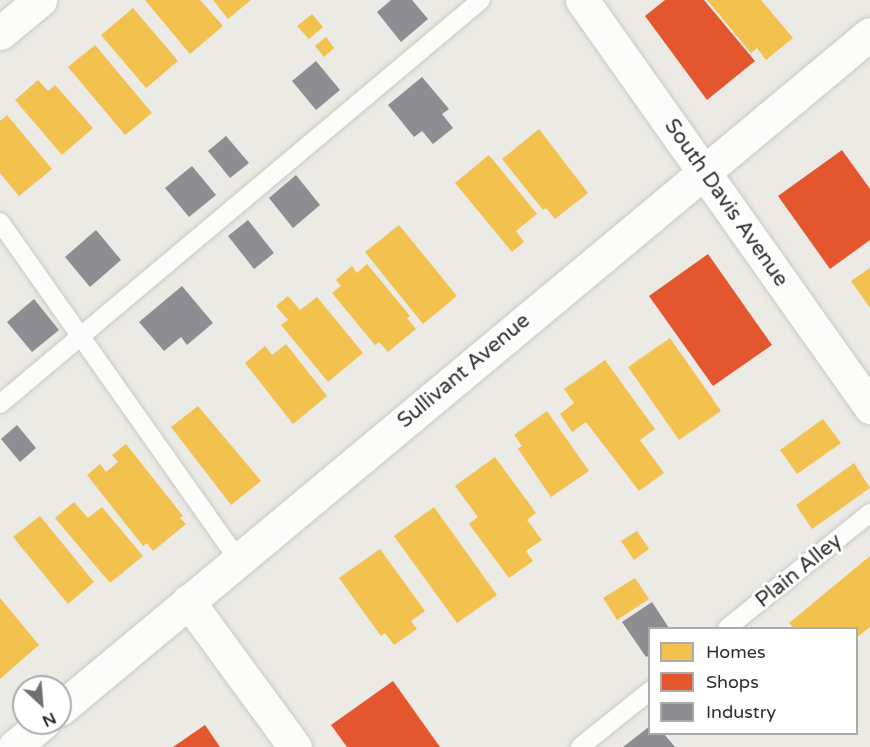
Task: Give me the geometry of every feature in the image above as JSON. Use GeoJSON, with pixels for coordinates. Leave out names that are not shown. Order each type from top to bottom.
{"type":"FeatureCollection","features":[{"type":"Feature","properties":{"kind":"street"},"geometry":{"type":"LineString","coordinates":[[0,33],[40,0]]}},
{"type":"Feature","properties":{"kind":"street","name":"South Davis Avenue"},"geometry":{"type":"LineString","coordinates":[[582,0],[870,407]]}},
{"type":"Feature","properties":{"kind":"street","name":"Sullivant Avenue"},"geometry":{"type":"LineString","coordinates":[[72,699],[870,34]]}},
{"type":"Feature","properties":{"kind":"street"},"geometry":{"type":"LineString","coordinates":[[188,601],[295,747]]}},
{"type":"Feature","properties":{"kind":"street"},"geometry":{"type":"LineString","coordinates":[[14,747],[28,735]]}},
{"type":"Feature","properties":{"kind":"lane"},"geometry":{"type":"LineString","coordinates":[[0,404],[481,0]]}},
{"type":"Feature","properties":{"kind":"lane"},"geometry":{"type":"LineString","coordinates":[[0,222],[238,559]]}},
{"type":"Feature","properties":{"kind":"lane","name":"Plain Alley"},"geometry":{"type":"LineString","coordinates":[[728,627],[870,513]]}},
{"type":"Feature","properties":{"kind":"lane"},"geometry":{"type":"LineString","coordinates":[[580,747],[648,693]]}},
{"type":"Feature","properties":{"kind":"building: Homes"},"geometry":{"type":"Polygon","coordinates":[[[145,0],[200,0],[223,26],[190,54],[145,0]]]}},
{"type":"Feature","properties":{"kind":"building: Homes"},"geometry":{"type":"Polygon","coordinates":[[[213,0],[251,0],[228,19],[213,0]]]}},
{"type":"Feature","properties":{"kind":"building: Homes"},"geometry":{"type":"Polygon","coordinates":[[[707,0],[761,0],[793,38],[766,60],[757,48],[751,53],[707,0]]]}},
{"type":"Feature","properties":{"kind":"building: Homes"},"geometry":{"type":"Polygon","coordinates":[[[133,8],[178,61],[146,88],[101,35],[133,8]]]}},
{"type":"Feature","properties":{"kind":"building: Homes"},"geometry":{"type":"Polygon","coordinates":[[[312,14],[323,27],[309,39],[297,26],[312,14]]]}},
{"type":"Feature","properties":{"kind":"building: Homes"},"geometry":{"type":"Polygon","coordinates":[[[326,37],[334,48],[324,57],[315,46],[326,37]]]}},
{"type":"Feature","properties":{"kind":"building: Homes"},"geometry":{"type":"Polygon","coordinates":[[[95,45],[152,113],[125,135],[68,67],[95,45]]]}},
{"type":"Feature","properties":{"kind":"building: Homes"},"geometry":{"type":"Polygon","coordinates":[[[38,80],[48,91],[55,85],[93,128],[62,155],[15,100],[38,80]]]}},
{"type":"Feature","properties":{"kind":"building: Homes"},"geometry":{"type":"Polygon","coordinates":[[[7,115],[52,169],[19,196],[0,173],[0,121],[7,115]]]}},
{"type":"Feature","properties":{"kind":"building: Homes"},"geometry":{"type":"Polygon","coordinates":[[[539,129],[588,193],[555,219],[546,208],[543,210],[502,159],[539,129]]]}},
{"type":"Feature","properties":{"kind":"building: Homes"},"geometry":{"type":"Polygon","coordinates":[[[489,155],[537,214],[516,231],[524,242],[512,252],[455,183],[489,155]]]}},
{"type":"Feature","properties":{"kind":"building: Homes"},"geometry":{"type":"Polygon","coordinates":[[[399,225],[457,296],[423,324],[365,252],[399,225]]]}},
{"type":"Feature","properties":{"kind":"building: Homes"},"geometry":{"type":"Polygon","coordinates":[[[367,264],[410,316],[407,318],[416,329],[388,352],[379,342],[375,345],[332,293],[341,286],[336,280],[352,266],[357,273],[367,264]]]}},
{"type":"Feature","properties":{"kind":"building: Homes"},"geometry":{"type":"Polygon","coordinates":[[[870,268],[870,308],[851,281],[870,268]]]}},
{"type":"Feature","properties":{"kind":"building: Homes"},"geometry":{"type":"Polygon","coordinates":[[[288,296],[300,310],[317,297],[363,353],[328,382],[281,325],[288,320],[276,306],[288,296]]]}},
{"type":"Feature","properties":{"kind":"building: Homes"},"geometry":{"type":"Polygon","coordinates":[[[670,338],[721,411],[679,440],[628,367],[670,338]]]}},
{"type":"Feature","properties":{"kind":"building: Homes"},"geometry":{"type":"Polygon","coordinates":[[[286,344],[327,396],[293,424],[245,363],[265,346],[272,355],[286,344]]]}},
{"type":"Feature","properties":{"kind":"building: Homes"},"geometry":{"type":"Polygon","coordinates":[[[605,360],[655,429],[640,440],[664,473],[639,491],[586,422],[572,432],[560,414],[574,403],[564,389],[605,360]]]}},
{"type":"Feature","properties":{"kind":"building: Homes"},"geometry":{"type":"Polygon","coordinates":[[[198,406],[261,481],[231,505],[171,427],[198,406]]]}},
{"type":"Feature","properties":{"kind":"building: Homes"},"geometry":{"type":"Polygon","coordinates":[[[547,411],[589,471],[551,497],[518,449],[522,446],[514,435],[547,411]]]}},
{"type":"Feature","properties":{"kind":"building: Homes"},"geometry":{"type":"Polygon","coordinates":[[[823,419],[841,443],[797,474],[780,450],[823,419]]]}},
{"type":"Feature","properties":{"kind":"building: Homes"},"geometry":{"type":"Polygon","coordinates":[[[126,444],[183,516],[180,518],[186,524],[153,551],[147,543],[143,546],[87,475],[100,464],[106,472],[118,462],[112,455],[126,444]]]}},
{"type":"Feature","properties":{"kind":"building: Homes"},"geometry":{"type":"Polygon","coordinates":[[[495,457],[536,513],[527,520],[542,540],[526,551],[533,561],[509,578],[469,524],[478,517],[455,486],[495,457]]]}},
{"type":"Feature","properties":{"kind":"building: Homes"},"geometry":{"type":"Polygon","coordinates":[[[854,463],[870,488],[812,529],[796,505],[854,463]]]}},
{"type":"Feature","properties":{"kind":"building: Homes"},"geometry":{"type":"Polygon","coordinates":[[[74,502],[88,518],[102,507],[143,556],[110,583],[55,518],[74,502]]]}},
{"type":"Feature","properties":{"kind":"building: Homes"},"geometry":{"type":"Polygon","coordinates":[[[434,507],[497,595],[457,623],[394,536],[434,507]]]}},
{"type":"Feature","properties":{"kind":"building: Homes"},"geometry":{"type":"Polygon","coordinates":[[[40,516],[94,582],[68,604],[13,537],[40,516]]]}},
{"type":"Feature","properties":{"kind":"building: Homes"},"geometry":{"type":"Polygon","coordinates":[[[637,531],[649,549],[634,560],[621,541],[637,531]]]}},
{"type":"Feature","properties":{"kind":"building: Homes"},"geometry":{"type":"Polygon","coordinates":[[[380,549],[425,611],[411,621],[417,629],[394,645],[385,633],[381,636],[339,578],[380,549]]]}},
{"type":"Feature","properties":{"kind":"building: Homes"},"geometry":{"type":"Polygon","coordinates":[[[870,556],[870,627],[858,636],[858,627],[793,627],[789,623],[870,556]]]}},
{"type":"Feature","properties":{"kind":"building: Homes"},"geometry":{"type":"Polygon","coordinates":[[[635,578],[649,599],[617,620],[603,598],[635,578]]]}},
{"type":"Feature","properties":{"kind":"building: Homes"},"geometry":{"type":"Polygon","coordinates":[[[0,598],[39,645],[0,679],[0,598]]]}},
{"type":"Feature","properties":{"kind":"building: Shops"},"geometry":{"type":"Polygon","coordinates":[[[665,0],[704,0],[755,61],[707,100],[645,16],[665,0]]]}},
{"type":"Feature","properties":{"kind":"building: Shops"},"geometry":{"type":"Polygon","coordinates":[[[842,150],[870,189],[870,240],[830,269],[778,196],[842,150]]]}},
{"type":"Feature","properties":{"kind":"building: Shops"},"geometry":{"type":"Polygon","coordinates":[[[708,254],[772,345],[713,386],[649,296],[708,254]]]}},
{"type":"Feature","properties":{"kind":"building: Shops"},"geometry":{"type":"Polygon","coordinates":[[[393,681],[440,747],[347,747],[331,725],[393,681]]]}},
{"type":"Feature","properties":{"kind":"building: Shops"},"geometry":{"type":"Polygon","coordinates":[[[205,725],[220,747],[173,747],[205,725]]]}},
{"type":"Feature","properties":{"kind":"building: Industry"},"geometry":{"type":"Polygon","coordinates":[[[391,0],[412,0],[428,19],[401,42],[377,12],[391,0]]]}},
{"type":"Feature","properties":{"kind":"building: Industry"},"geometry":{"type":"Polygon","coordinates":[[[316,61],[340,90],[316,110],[292,81],[316,61]]]}},
{"type":"Feature","properties":{"kind":"building: Industry"},"geometry":{"type":"Polygon","coordinates":[[[422,77],[449,109],[442,114],[453,128],[433,144],[422,131],[414,137],[388,105],[422,77]]]}},
{"type":"Feature","properties":{"kind":"building: Industry"},"geometry":{"type":"Polygon","coordinates":[[[226,136],[249,163],[230,178],[208,151],[226,136]]]}},
{"type":"Feature","properties":{"kind":"building: Industry"},"geometry":{"type":"Polygon","coordinates":[[[192,166],[216,195],[189,217],[165,188],[192,166]]]}},
{"type":"Feature","properties":{"kind":"building: Industry"},"geometry":{"type":"Polygon","coordinates":[[[296,175],[320,205],[293,228],[269,198],[296,175]]]}},
{"type":"Feature","properties":{"kind":"building: Industry"},"geometry":{"type":"Polygon","coordinates":[[[248,220],[274,253],[254,269],[228,236],[248,220]]]}},
{"type":"Feature","properties":{"kind":"building: Industry"},"geometry":{"type":"Polygon","coordinates":[[[96,230],[121,260],[90,287],[65,257],[96,230]]]}},
{"type":"Feature","properties":{"kind":"building: Industry"},"geometry":{"type":"Polygon","coordinates":[[[182,286],[213,323],[187,345],[181,337],[164,351],[139,322],[182,286]]]}},
{"type":"Feature","properties":{"kind":"building: Industry"},"geometry":{"type":"Polygon","coordinates":[[[34,299],[59,330],[32,352],[7,322],[34,299]]]}},
{"type":"Feature","properties":{"kind":"building: Industry"},"geometry":{"type":"Polygon","coordinates":[[[17,425],[36,448],[20,462],[1,439],[17,425]]]}},
{"type":"Feature","properties":{"kind":"building: Industry"},"geometry":{"type":"Polygon","coordinates":[[[652,602],[668,627],[648,627],[648,656],[646,657],[622,622],[652,602]]]}},
{"type":"Feature","properties":{"kind":"building: Industry"},"geometry":{"type":"Polygon","coordinates":[[[648,728],[648,735],[665,735],[675,747],[623,747],[648,728]]]}}]}
